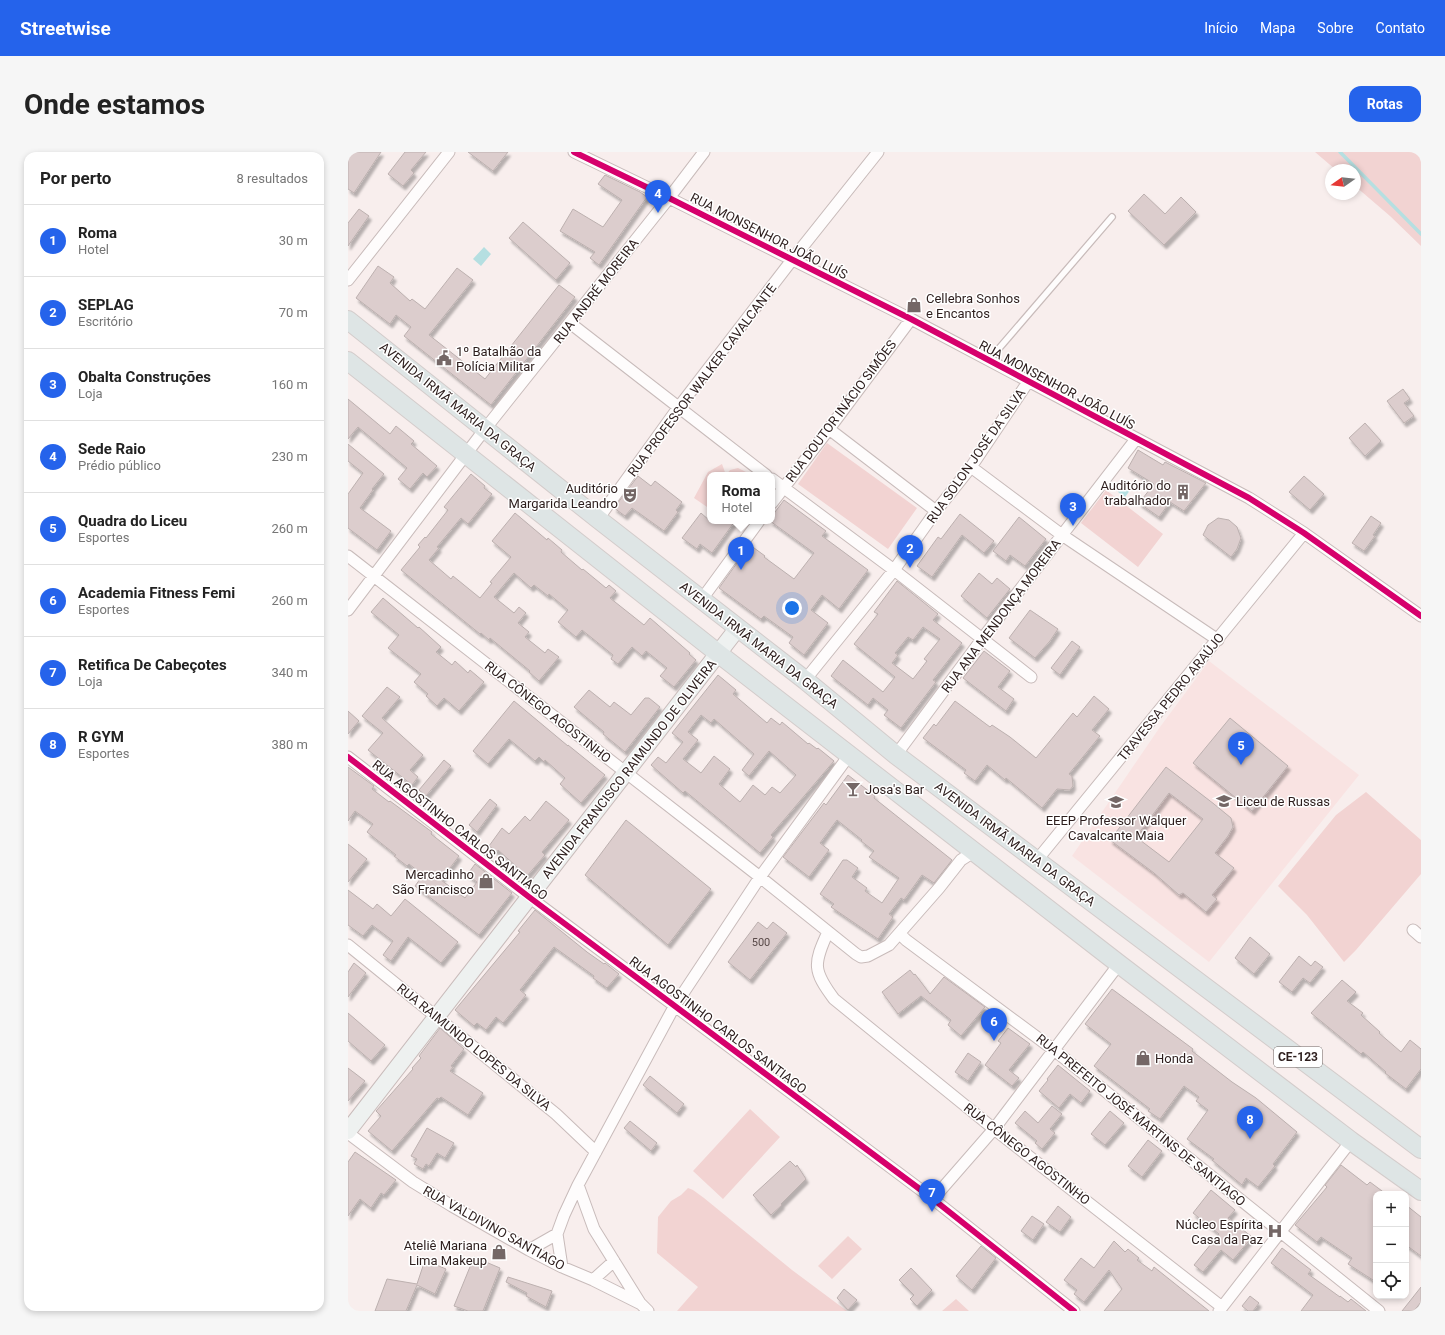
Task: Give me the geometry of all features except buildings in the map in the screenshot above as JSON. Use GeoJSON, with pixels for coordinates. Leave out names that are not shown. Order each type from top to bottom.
{"type":"FeatureCollection","features":[{"type":"Feature","properties":{"kind":"main road","name":"AVENIDA IRMÃ MARIA DA GRAÇA"},"geometry":{"type":"LineString","coordinates":[[348,320],[598,519],[805,680],[896,755],[1421,1148]]}},
{"type":"Feature","properties":{"kind":"main road"},"geometry":{"type":"LineString","coordinates":[[348,361],[719,654],[850,754],[1119,964]]}},
{"type":"Feature","properties":{"kind":"main road","name":"CE-123"},"geometry":{"type":"LineString","coordinates":[[1119,964],[1351,1141],[1421,1191]]}},
{"type":"Feature","properties":{"kind":"street"},"geometry":{"type":"LineString","coordinates":[[348,280],[448,152]]}},
{"type":"Feature","properties":{"kind":"street","name":"RUA MONSENHOR JOÃO LUÍS"},"geometry":{"type":"LineString","coordinates":[[574,152],[911,319],[1249,498],[1304,533],[1421,616]]}},
{"type":"Feature","properties":{"kind":"street","name":"RUA ANDRÉ MOREIRA"},"geometry":{"type":"LineString","coordinates":[[467,454],[485,429],[570,324],[704,152]]}},
{"type":"Feature","properties":{"kind":"street","name":"RUA PROFESSOR WALKER CAVALCANTE"},"geometry":{"type":"LineString","coordinates":[[598,519],[678,408],[792,260],[878,152]]}},
{"type":"Feature","properties":{"kind":"street","name":"RUA DOUTOR INÁCIO SIMÕES"},"geometry":{"type":"LineString","coordinates":[[775,499],[911,319]]}},
{"type":"Feature","properties":{"kind":"street"},"geometry":{"type":"LineString","coordinates":[[570,324],[762,472]]}},
{"type":"Feature","properties":{"kind":"street","name":"RUA SOLON JOSÉ DA SILVA"},"geometry":{"type":"LineString","coordinates":[[805,680],[894,570],[936,511],[971,467],[1028,382]]}},
{"type":"Feature","properties":{"kind":"street"},"geometry":{"type":"LineString","coordinates":[[829,429],[936,511]]}},
{"type":"Feature","properties":{"kind":"street","name":"RUA ANA MENDONÇA MOREIRA"},"geometry":{"type":"LineString","coordinates":[[896,755],[982,639],[1136,439]]}},
{"type":"Feature","properties":{"kind":"street"},"geometry":{"type":"LineString","coordinates":[[348,610],[467,454]]}},
{"type":"Feature","properties":{"kind":"street"},"geometry":{"type":"LineString","coordinates":[[971,467],[1062,535],[1218,640]]}},
{"type":"Feature","properties":{"kind":"street"},"geometry":{"type":"LineString","coordinates":[[775,481],[894,570],[1031,677]]}},
{"type":"Feature","properties":{"kind":"street"},"geometry":{"type":"LineString","coordinates":[[702,599],[757,524]]}},
{"type":"Feature","properties":{"kind":"street","name":"TRAVESSA PEDRO ARAÚJO"},"geometry":{"type":"LineString","coordinates":[[1037,860],[1304,533]]}},
{"type":"Feature","properties":{"kind":"street","name":"RUA CÔNEGO AGOSTINHO"},"geometry":{"type":"LineString","coordinates":[[348,556],[760,877],[856,954],[861,956],[873,954],[889,945],[900,934]]}},
{"type":"Feature","properties":{"kind":"street","name":"AVENIDA FRANCISCO RAIMUNDO DE OLIVEIRA"},"geometry":{"type":"LineString","coordinates":[[348,1132],[738,629]]}},
{"type":"Feature","properties":{"kind":"street"},"geometry":{"type":"LineString","coordinates":[[562,1267],[557,1234],[564,1215],[578,1185],[674,1007],[760,877],[850,754]]}},
{"type":"Feature","properties":{"kind":"street","name":"RUA AGOSTINHO CARLOS SANTIAGO"},"geometry":{"type":"LineString","coordinates":[[348,757],[674,1007],[933,1199],[1074,1311]]}},
{"type":"Feature","properties":{"kind":"street"},"geometry":{"type":"LineString","coordinates":[[900,934],[961,860],[975,851]]}},
{"type":"Feature","properties":{"kind":"street","name":"RUA CÔNEGO AGOSTINHO"},"geometry":{"type":"LineString","coordinates":[[828,932],[818,953],[817,968],[822,982],[834,999],[994,1129],[1221,1309]]}},
{"type":"Feature","properties":{"kind":"street","name":"RUA PREFEITO JOSÉ MARTINS DE SANTIAGO"},"geometry":{"type":"LineString","coordinates":[[900,934],[1054,1050],[1379,1311]]}},
{"type":"Feature","properties":{"kind":"street","name":"RUA RAIMUNDO LOPES DA SILVA"},"geometry":{"type":"LineString","coordinates":[[348,945],[556,1114],[596,1152]]}},
{"type":"Feature","properties":{"kind":"street"},"geometry":{"type":"LineString","coordinates":[[933,1199],[994,1129],[1119,964]]}},
{"type":"Feature","properties":{"kind":"street","name":"RUA VALDIVINO SANTIAGO"},"geometry":{"type":"LineString","coordinates":[[348,1132],[413,1182],[452,1206],[529,1250],[562,1267],[593,1280],[644,1308]]}},
{"type":"Feature","properties":{"kind":"street"},"geometry":{"type":"LineString","coordinates":[[1221,1309],[1351,1141]]}},
{"type":"Feature","properties":{"kind":"street"},"geometry":{"type":"LineString","coordinates":[[578,1185],[594,1229],[644,1308]]}},
{"type":"Feature","properties":{"kind":"street"},"geometry":{"type":"LineString","coordinates":[[529,1250],[557,1234]]}},
{"type":"Feature","properties":{"kind":"street"},"geometry":{"type":"LineString","coordinates":[[593,1280],[614,1261]]}},
{"type":"Feature","properties":{"kind":"lane"},"geometry":{"type":"LineString","coordinates":[[988,361],[1112,217]]}},
{"type":"Feature","properties":{"kind":"shaded area"},"geometry":{"type":"Polygon","coordinates":[[[1315,152],[1421,152],[1421,246],[1390,216],[1361,191],[1361,164],[1329,164],[1315,152]]]}},
{"type":"Feature","properties":{"kind":"shaded area"},"geometry":{"type":"Polygon","coordinates":[[[827,443],[917,508],[888,549],[798,484],[827,443]]]}},
{"type":"Feature","properties":{"kind":"shaded area"},"geometry":{"type":"Polygon","coordinates":[[[722,464],[725,472],[708,472],[722,464]]]}},
{"type":"Feature","properties":{"kind":"shaded area"},"geometry":{"type":"Polygon","coordinates":[[[738,468],[746,472],[728,472],[730,470],[738,468]]]}},
{"type":"Feature","properties":{"kind":"shaded area"},"geometry":{"type":"Polygon","coordinates":[[[707,474],[707,507],[694,498],[707,474]]]}},
{"type":"Feature","properties":{"kind":"shaded area"},"geometry":{"type":"Polygon","coordinates":[[[1106,490],[1163,534],[1138,567],[1081,523],[1106,490]]]}},
{"type":"Feature","properties":{"kind":"shaded area","name":"Liceu de Russas"},"geometry":{"type":"Polygon","coordinates":[[[1209,661],[1359,775],[1209,962],[1072,856],[1160,727],[1209,661]]]}},
{"type":"Feature","properties":{"kind":"shaded area"},"geometry":{"type":"Polygon","coordinates":[[[1366,792],[1421,840],[1421,874],[1344,962],[1307,915],[1278,886],[1336,815],[1366,792]]]}},
{"type":"Feature","properties":{"kind":"shaded area"},"geometry":{"type":"Polygon","coordinates":[[[750,1109],[780,1137],[723,1199],[693,1171],[750,1109]]]}},
{"type":"Feature","properties":{"kind":"shaded area"},"geometry":{"type":"Polygon","coordinates":[[[688,1188],[704,1198],[792,1270],[847,1311],[677,1311],[698,1287],[657,1253],[658,1217],[671,1201],[681,1195],[688,1188]]]}},
{"type":"Feature","properties":{"kind":"shaded area"},"geometry":{"type":"Polygon","coordinates":[[[848,1236],[862,1249],[832,1279],[818,1266],[848,1236]]]}},
{"type":"Feature","properties":{"kind":"shaded area"},"geometry":{"type":"Polygon","coordinates":[[[956,1299],[969,1311],[942,1311],[956,1299]]]}},
{"type":"Feature","properties":{"kind":"water"},"geometry":{"type":"Polygon","coordinates":[[[484,247],[491,254],[481,266],[473,259],[484,247]]]}},
{"type":"Feature","properties":{"kind":"water"},"geometry":{"type":"Polygon","coordinates":[[[1127,480],[1134,485],[1125,497],[1118,492],[1127,480]]]}},
{"type":"Feature","properties":{"kind":"waterway"},"geometry":{"type":"LineString","coordinates":[[1340,152],[1421,234]]}},
{"type":"Feature","properties":{"kind":"cycle path"},"geometry":{"type":"LineString","coordinates":[[574,152],[911,319],[1249,498],[1304,533],[1421,616]]}},
{"type":"Feature","properties":{"kind":"cycle path"},"geometry":{"type":"LineString","coordinates":[[348,757],[529,897],[933,1199],[1074,1311]]}},
{"type":"Feature","properties":{"kind":"place","name":"Sede Raio"},"geometry":{"type":"Point","coordinates":[658,213]}},
{"type":"Feature","properties":{"kind":"place","name":"Cellebra Sonhos e Encantos"},"geometry":{"type":"Point","coordinates":[914,305]}},
{"type":"Feature","properties":{"kind":"place","name":"1º Batalhão da Polícia Militar"},"geometry":{"type":"Point","coordinates":[444,358]}},
{"type":"Feature","properties":{"kind":"place","name":"Auditório do trabalhador"},"geometry":{"type":"Point","coordinates":[1183,492]}},
{"type":"Feature","properties":{"kind":"place","name":"Auditório Margarida Leandro"},"geometry":{"type":"Point","coordinates":[630,495]}},
{"type":"Feature","properties":{"kind":"place","name":"Obalta Construções"},"geometry":{"type":"Point","coordinates":[1073,526]}},
{"type":"Feature","properties":{"kind":"place","name":"SEPLAG"},"geometry":{"type":"Point","coordinates":[910,568]}},
{"type":"Feature","properties":{"kind":"place","name":"Roma"},"geometry":{"type":"Point","coordinates":[741,570]}},
{"type":"Feature","properties":{"kind":"place","name":"Quadra do Liceu"},"geometry":{"type":"Point","coordinates":[1241,765]}},
{"type":"Feature","properties":{"kind":"place","name":"Josa's Bar"},"geometry":{"type":"Point","coordinates":[853,789]}},
{"type":"Feature","properties":{"kind":"place","name":"Liceu de Russas"},"geometry":{"type":"Point","coordinates":[1224,801]}},
{"type":"Feature","properties":{"kind":"place","name":"EEEP Professor Walquer Cavalcante Maia"},"geometry":{"type":"Point","coordinates":[1116,802]}},
{"type":"Feature","properties":{"kind":"place","name":"Mercadinho São Francisco"},"geometry":{"type":"Point","coordinates":[486,881]}},
{"type":"Feature","properties":{"kind":"place","name":"Academia Fitness Femi"},"geometry":{"type":"Point","coordinates":[994,1041]}},
{"type":"Feature","properties":{"kind":"place","name":"Honda"},"geometry":{"type":"Point","coordinates":[1143,1058]}},
{"type":"Feature","properties":{"kind":"place","name":"R GYM"},"geometry":{"type":"Point","coordinates":[1250,1139]}},
{"type":"Feature","properties":{"kind":"place","name":"Retifica De Cabeçotes"},"geometry":{"type":"Point","coordinates":[932,1212]}},
{"type":"Feature","properties":{"kind":"place","name":"Núcleo Espírita Casa da Paz"},"geometry":{"type":"Point","coordinates":[1275,1231]}},
{"type":"Feature","properties":{"kind":"place","name":"Ateliê Mariana Lima Makeup"},"geometry":{"type":"Point","coordinates":[499,1252]}}]}
